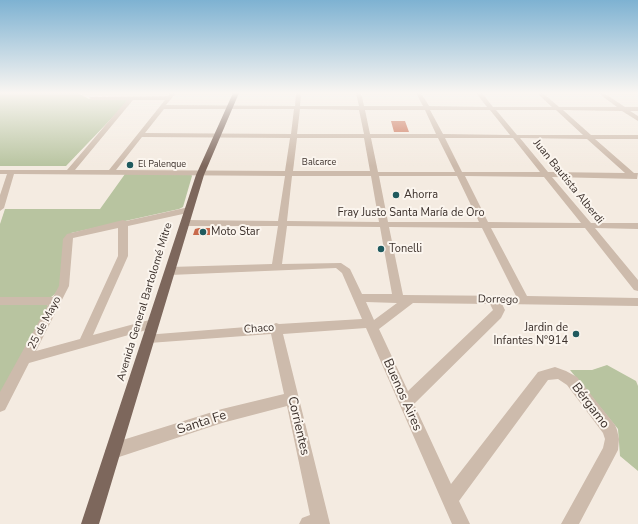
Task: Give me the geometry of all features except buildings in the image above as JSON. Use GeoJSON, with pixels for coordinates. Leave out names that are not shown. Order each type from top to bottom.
{"type":"FeatureCollection","features":[{"type":"Feature","properties":{"kind":"main road","name":"Avenida General Bartolomé Mitre"},"geometry":{"type":"LineString","coordinates":[[90,524],[184,223],[201,172],[225,117]]}},
{"type":"Feature","properties":{"kind":"street"},"geometry":{"type":"LineString","coordinates":[[70,171],[115,117]]}},
{"type":"Feature","properties":{"kind":"street"},"geometry":{"type":"LineString","coordinates":[[112,171],[154,117]]}},
{"type":"Feature","properties":{"kind":"street"},"geometry":{"type":"LineString","coordinates":[[170,271],[277,266],[296,117]]}},
{"type":"Feature","properties":{"kind":"street"},"geometry":{"type":"LineString","coordinates":[[364,117],[384,225],[404,299],[371,325]]}},
{"type":"Feature","properties":{"kind":"street"},"geometry":{"type":"LineString","coordinates":[[432,117],[523,300]]}},
{"type":"Feature","properties":{"kind":"street","name":"Juan Bautista Alberdi"},"geometry":{"type":"LineString","coordinates":[[500,117],[638,287]]}},
{"type":"Feature","properties":{"kind":"street"},"geometry":{"type":"LineString","coordinates":[[567,117],[635,175],[638,181]]}},
{"type":"Feature","properties":{"kind":"street"},"geometry":{"type":"LineString","coordinates":[[141,135],[638,137]]}},
{"type":"Feature","properties":{"kind":"street","name":"Balcarce"},"geometry":{"type":"LineString","coordinates":[[0,172],[112,171],[635,175]]}},
{"type":"Feature","properties":{"kind":"street"},"geometry":{"type":"LineString","coordinates":[[0,208],[11,172]]}},
{"type":"Feature","properties":{"kind":"street"},"geometry":{"type":"LineString","coordinates":[[84,343],[123,256],[123,224],[189,210]]}},
{"type":"Feature","properties":{"kind":"street","name":"Fray Justo Santa María de Oro"},"geometry":{"type":"LineString","coordinates":[[184,223],[638,226]]}},
{"type":"Feature","properties":{"kind":"street","name":"25 de Mayo"},"geometry":{"type":"LineString","coordinates":[[0,405],[66,280],[68,239],[70,236],[123,224]]}},
{"type":"Feature","properties":{"kind":"street","name":"Buenos Aires"},"geometry":{"type":"LineString","coordinates":[[277,266],[337,265],[346,271],[461,524]]}},
{"type":"Feature","properties":{"kind":"street","name":"Dorrego"},"geometry":{"type":"LineString","coordinates":[[359,298],[638,302]]}},
{"type":"Feature","properties":{"kind":"street"},"geometry":{"type":"LineString","coordinates":[[406,402],[497,315],[499,310],[494,300]]}},
{"type":"Feature","properties":{"kind":"street"},"geometry":{"type":"LineString","coordinates":[[0,301],[56,301]]}},
{"type":"Feature","properties":{"kind":"street"},"geometry":{"type":"LineString","coordinates":[[25,359],[153,324]]}},
{"type":"Feature","properties":{"kind":"street","name":"Chaco"},"geometry":{"type":"LineString","coordinates":[[149,338],[276,328],[371,325]]}},
{"type":"Feature","properties":{"kind":"street","name":"Corrientes"},"geometry":{"type":"LineString","coordinates":[[276,328],[292,398],[316,523]]}},
{"type":"Feature","properties":{"kind":"street","name":"Bérgamo"},"geometry":{"type":"LineString","coordinates":[[450,499],[543,376],[549,372],[557,373],[572,381],[610,430],[612,439],[610,450],[570,524]]}},
{"type":"Feature","properties":{"kind":"street","name":"Santa Fe"},"geometry":{"type":"LineString","coordinates":[[113,451],[222,416],[292,398]]}},
{"type":"Feature","properties":{"kind":"green space"},"geometry":{"type":"Polygon","coordinates":[[[0,117],[112,117],[66,166],[0,166],[0,117]]]}},
{"type":"Feature","properties":{"kind":"green space"},"geometry":{"type":"Polygon","coordinates":[[[125,174],[191,174],[192,176],[183,207],[179,209],[71,233],[63,279],[55,294],[49,298],[0,299],[0,224],[5,209],[100,209],[125,174]]]}},
{"type":"Feature","properties":{"kind":"green space"},"geometry":{"type":"Polygon","coordinates":[[[0,303],[49,306],[0,396],[0,303]]]}},
{"type":"Feature","properties":{"kind":"green space"},"geometry":{"type":"Polygon","coordinates":[[[607,365],[636,381],[638,386],[638,471],[620,456],[618,429],[570,370],[592,370],[607,365]]]}},
{"type":"Feature","properties":{"kind":"place","name":"El Palenque"},"geometry":{"type":"Point","coordinates":[130,165]}},
{"type":"Feature","properties":{"kind":"place","name":"Ahorra"},"geometry":{"type":"Point","coordinates":[396,195]}},
{"type":"Feature","properties":{"kind":"place","name":"Moto Star"},"geometry":{"type":"Point","coordinates":[203,232]}},
{"type":"Feature","properties":{"kind":"place","name":"Tonelli"},"geometry":{"type":"Point","coordinates":[381,249]}},
{"type":"Feature","properties":{"kind":"place","name":"Jardin de Infantes N°914"},"geometry":{"type":"Point","coordinates":[576,334]}}]}
